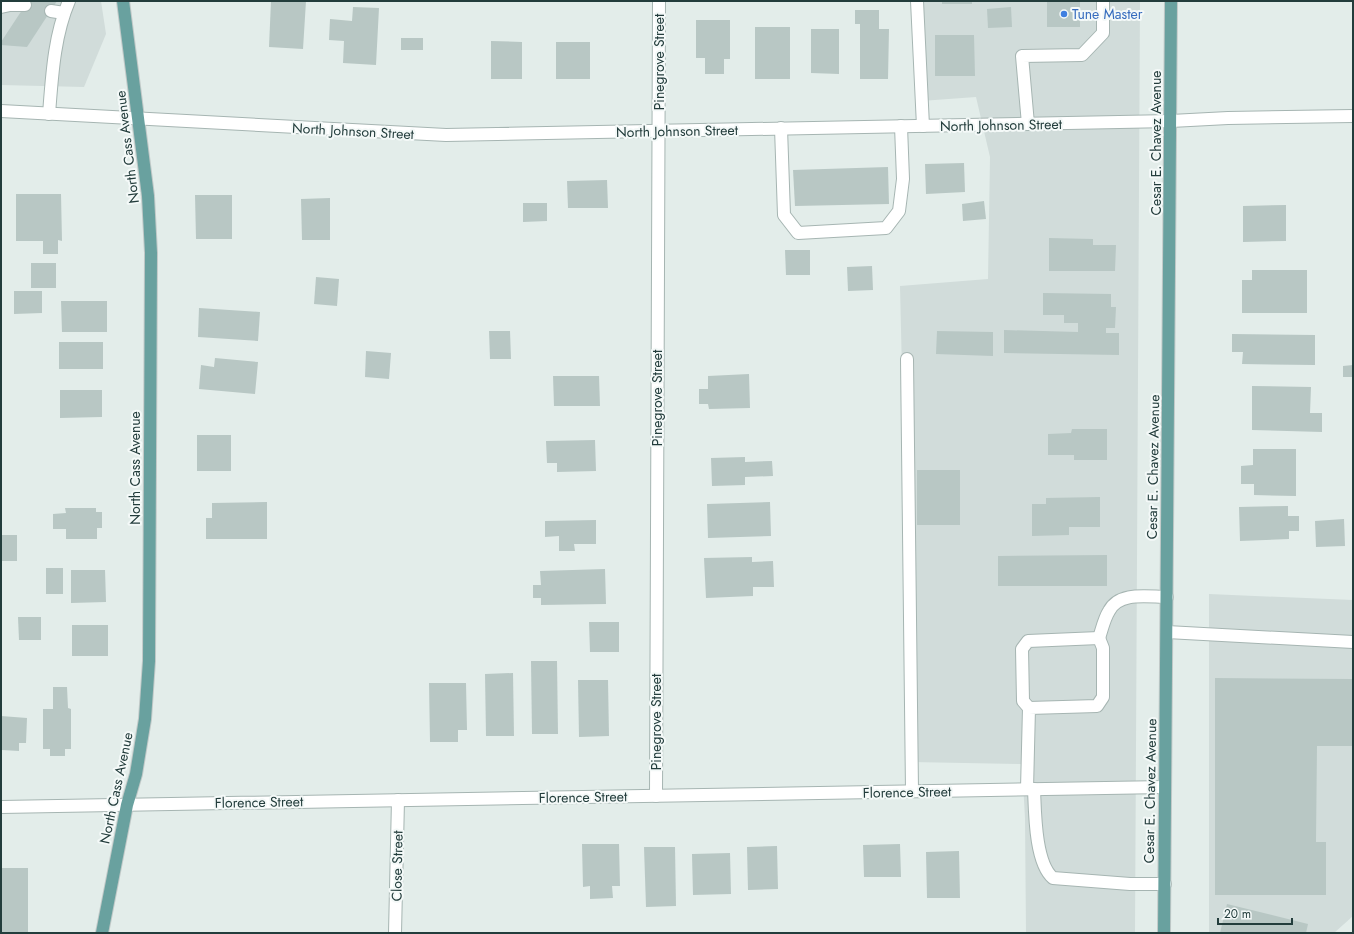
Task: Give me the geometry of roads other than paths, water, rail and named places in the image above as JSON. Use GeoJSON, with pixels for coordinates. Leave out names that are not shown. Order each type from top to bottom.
{"type":"FeatureCollection","features":[{"type":"Feature","properties":{"kind":"main road","name":"North Cass Avenue"},"geometry":{"type":"LineString","coordinates":[[102,933],[127,805],[136,774],[147,700],[150,661],[151,253],[148,196],[123,1]]}},
{"type":"Feature","properties":{"kind":"main road","name":"Cesar E. Chavez Avenue"},"geometry":{"type":"LineString","coordinates":[[1164,933],[1171,1]]}},
{"type":"Feature","properties":{"kind":"street"},"geometry":{"type":"LineString","coordinates":[[49,114],[53,62],[64,13],[69,1]]}},
{"type":"Feature","properties":{"kind":"street","name":"Pinegrove Street"},"geometry":{"type":"LineString","coordinates":[[656,796],[659,1]]}},
{"type":"Feature","properties":{"kind":"street"},"geometry":{"type":"LineString","coordinates":[[917,1],[923,126]]}},
{"type":"Feature","properties":{"kind":"street"},"geometry":{"type":"LineString","coordinates":[[1028,124],[1022,56],[1082,55],[1103,33],[1103,1]]}},
{"type":"Feature","properties":{"kind":"street"},"geometry":{"type":"LineString","coordinates":[[1,7],[10,5],[25,5]]}},
{"type":"Feature","properties":{"kind":"street"},"geometry":{"type":"LineString","coordinates":[[50,11],[64,13]]}},
{"type":"Feature","properties":{"kind":"street","name":"North Johnson Street"},"geometry":{"type":"LineString","coordinates":[[1,111],[446,135],[1353,116]]}},
{"type":"Feature","properties":{"kind":"street"},"geometry":{"type":"LineString","coordinates":[[781,128],[784,215],[798,233],[886,228],[899,210],[903,179],[901,126]]}},
{"type":"Feature","properties":{"kind":"street"},"geometry":{"type":"LineString","coordinates":[[907,359],[912,791]]}},
{"type":"Feature","properties":{"kind":"street"},"geometry":{"type":"LineString","coordinates":[[1029,708],[1097,706],[1103,697],[1103,648],[1098,638],[1109,610],[1118,600],[1134,596],[1167,597]]}},
{"type":"Feature","properties":{"kind":"street"},"geometry":{"type":"LineString","coordinates":[[1167,632],[1353,642]]}},
{"type":"Feature","properties":{"kind":"street"},"geometry":{"type":"LineString","coordinates":[[1098,638],[1028,641],[1022,649],[1023,701],[1029,708],[1031,789],[1037,835],[1044,868],[1053,878],[1130,884],[1165,884]]}},
{"type":"Feature","properties":{"kind":"street","name":"Florence Street"},"geometry":{"type":"LineString","coordinates":[[1,807],[1031,789],[1166,788]]}},
{"type":"Feature","properties":{"kind":"street","name":"Close Street"},"geometry":{"type":"LineString","coordinates":[[395,933],[398,800]]}},
{"type":"Feature","properties":{"kind":"place","name":"Tune Master"},"geometry":{"type":"Point","coordinates":[1064,14]}}]}
